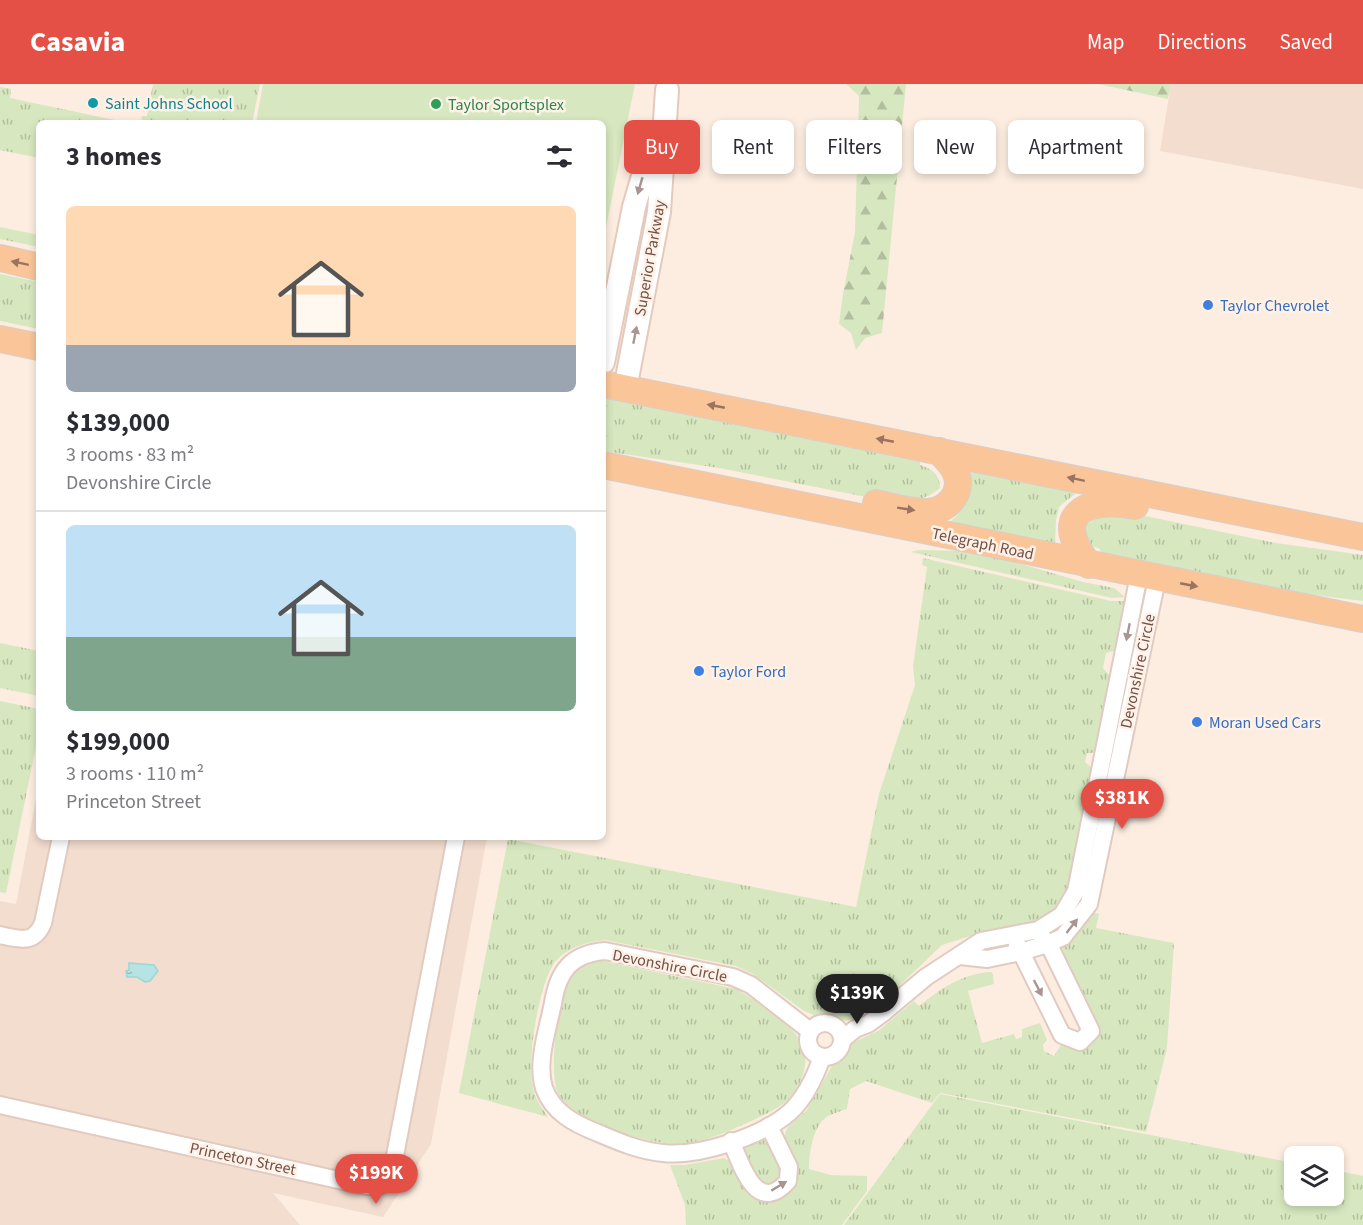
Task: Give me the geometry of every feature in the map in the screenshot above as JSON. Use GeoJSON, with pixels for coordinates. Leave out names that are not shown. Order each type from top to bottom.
{"type":"FeatureCollection","features":[{"type":"Feature","properties":{"kind":"main road","name":"Superior Parkway"},"geometry":{"type":"LineString","coordinates":[[606,347],[634,207],[668,87]]}},
{"type":"Feature","properties":{"kind":"main road","name":"Superior Parkway"},"geometry":{"type":"LineString","coordinates":[[614,386],[659,212],[668,87]]}},
{"type":"Feature","properties":{"kind":"main road"},"geometry":{"type":"LineString","coordinates":[[0,258],[36,266]]}},
{"type":"Feature","properties":{"kind":"main road"},"geometry":{"type":"LineString","coordinates":[[0,325],[36,331]]}},
{"type":"Feature","properties":{"kind":"main road"},"geometry":{"type":"LineString","coordinates":[[0,339],[36,346]]}},
{"type":"Feature","properties":{"kind":"main road"},"geometry":{"type":"LineString","coordinates":[[614,386],[1361,537]]}},
{"type":"Feature","properties":{"kind":"main road"},"geometry":{"type":"LineString","coordinates":[[662,477],[738,475],[907,510],[928,512],[941,510],[948,506],[957,489],[954,469],[939,451]]}},
{"type":"Feature","properties":{"kind":"main road","name":"Telegraph Road"},"geometry":{"type":"LineString","coordinates":[[606,466],[1148,577],[1358,617]]}},
{"type":"Feature","properties":{"kind":"main road"},"geometry":{"type":"LineString","coordinates":[[1089,565],[1074,543],[1071,531],[1074,519],[1081,510],[1101,503],[1120,503],[1322,542],[1361,537]]}},
{"type":"Feature","properties":{"kind":"street","name":"Devonshire Circle"},"geometry":{"type":"LineString","coordinates":[[810,1031],[751,985],[733,976],[605,951],[591,952],[581,956],[566,968],[559,978],[554,993],[541,1071],[548,1097],[564,1117],[600,1134],[649,1151],[693,1153],[769,1126],[791,1111],[810,1087],[822,1057],[837,1053],[843,1039],[855,1029],[868,1024],[926,977],[981,940],[1014,935],[1063,937],[1089,904],[1110,761],[1148,577]]}},
{"type":"Feature","properties":{"kind":"street"},"geometry":{"type":"LineString","coordinates":[[0,935],[26,939],[40,932],[44,923],[60,840]]}},
{"type":"Feature","properties":{"kind":"street","name":"Princeton Street"},"geometry":{"type":"LineString","coordinates":[[0,1105],[368,1186],[381,1185],[390,1176],[393,1166],[455,840]]}},
{"type":"Feature","properties":{"kind":"street"},"geometry":{"type":"LineString","coordinates":[[1014,935],[1062,1035],[1080,1042],[1091,1031],[1042,937]]}},
{"type":"Feature","properties":{"kind":"street","name":"Devonshire Circle"},"geometry":{"type":"LineString","coordinates":[[960,956],[987,959],[1021,952],[1042,937]]}},
{"type":"Feature","properties":{"kind":"street"},"geometry":{"type":"LineString","coordinates":[[822,1057],[809,1047],[808,1042],[810,1031],[818,1024],[829,1023],[839,1029],[843,1039]]}},
{"type":"Feature","properties":{"kind":"street"},"geometry":{"type":"LineString","coordinates":[[731,1141],[752,1186],[763,1192],[777,1190],[788,1181],[789,1167],[769,1126]]}},
{"type":"Feature","properties":{"kind":"shaded area"},"geometry":{"type":"Polygon","coordinates":[[[1171,84],[1363,84],[1363,189],[1160,151],[1171,84]]]}},
{"type":"Feature","properties":{"kind":"shaded area"},"geometry":{"type":"Polygon","coordinates":[[[36,799],[36,840],[486,840],[431,1144],[383,1217],[273,1193],[300,1225],[0,1225],[0,901],[16,904],[36,799]]]}},
{"type":"Feature","properties":{"kind":"green space"},"geometry":{"type":"Polygon","coordinates":[[[153,84],[260,84],[253,120],[141,120],[142,116],[147,116],[153,84]]]}},
{"type":"Feature","properties":{"kind":"green space"},"geometry":{"type":"Polygon","coordinates":[[[263,84],[635,84],[628,120],[624,120],[624,138],[606,227],[606,120],[257,120],[263,84]]]}},
{"type":"Feature","properties":{"kind":"green space"},"geometry":{"type":"Polygon","coordinates":[[[846,84],[906,84],[902,126],[902,120],[858,120],[859,96],[846,84]]]}},
{"type":"Feature","properties":{"kind":"green space"},"geometry":{"type":"Polygon","coordinates":[[[1098,84],[1171,84],[1168,99],[1098,84]]]}},
{"type":"Feature","properties":{"kind":"green space"},"geometry":{"type":"Polygon","coordinates":[[[0,87],[11,89],[10,98],[115,120],[36,120],[36,157],[0,150],[0,87]]]}},
{"type":"Feature","properties":{"kind":"green space"},"geometry":{"type":"Polygon","coordinates":[[[857,174],[897,174],[882,333],[865,338],[856,350],[851,333],[839,324],[855,232],[857,174]]]}},
{"type":"Feature","properties":{"kind":"green space"},"geometry":{"type":"Polygon","coordinates":[[[0,227],[36,234],[36,246],[0,239],[0,227]]]}},
{"type":"Feature","properties":{"kind":"green space"},"geometry":{"type":"Polygon","coordinates":[[[0,274],[36,281],[36,328],[0,321],[0,274]]]}},
{"type":"Feature","properties":{"kind":"green space"},"geometry":{"type":"Polygon","coordinates":[[[606,398],[920,462],[920,465],[932,470],[937,476],[940,488],[920,499],[897,503],[719,468],[606,451],[606,398]]]}},
{"type":"Feature","properties":{"kind":"green space"},"geometry":{"type":"Polygon","coordinates":[[[970,472],[1076,493],[1059,507],[1055,543],[950,522],[967,500],[970,472]]]}},
{"type":"Feature","properties":{"kind":"green space"},"geometry":{"type":"Polygon","coordinates":[[[1126,512],[1276,543],[1363,555],[1363,601],[1306,594],[1100,552],[1100,549],[1090,545],[1085,538],[1086,525],[1098,517],[1126,512]]]}},
{"type":"Feature","properties":{"kind":"green space"},"geometry":{"type":"Polygon","coordinates":[[[918,550],[962,551],[1004,559],[1083,582],[1114,588],[1125,597],[1112,598],[911,552],[918,550]]]}},
{"type":"Feature","properties":{"kind":"green space"},"geometry":{"type":"Polygon","coordinates":[[[923,558],[1111,601],[1127,601],[1118,647],[1106,653],[1103,668],[1111,677],[1096,753],[1087,753],[1085,762],[1093,769],[1077,867],[1061,905],[1034,926],[967,937],[942,945],[896,989],[878,993],[864,1014],[856,1019],[842,1021],[828,1021],[804,1011],[753,974],[736,966],[605,940],[584,944],[572,949],[555,962],[544,987],[535,1023],[531,1076],[535,1096],[548,1117],[459,1093],[508,840],[856,907],[879,794],[915,685],[913,666],[927,567],[922,565],[923,558]]]}},
{"type":"Feature","properties":{"kind":"green space"},"geometry":{"type":"Polygon","coordinates":[[[0,643],[36,650],[36,695],[0,688],[0,643]]]}},
{"type":"Feature","properties":{"kind":"green space"},"geometry":{"type":"Polygon","coordinates":[[[0,701],[36,708],[36,747],[6,893],[0,892],[0,701]]]}},
{"type":"Feature","properties":{"kind":"green space"},"geometry":{"type":"Polygon","coordinates":[[[1089,911],[1099,914],[1096,928],[1174,943],[1167,1048],[1146,1132],[940,1093],[932,1103],[866,1081],[850,1089],[847,1109],[823,1120],[815,1133],[811,1148],[809,1169],[831,1175],[867,1176],[867,1191],[842,1225],[686,1225],[685,1205],[670,1165],[724,1158],[736,1169],[749,1193],[755,1198],[763,1201],[782,1197],[791,1189],[797,1178],[785,1141],[785,1133],[788,1127],[806,1111],[837,1057],[854,1042],[878,1031],[914,1001],[919,1006],[944,988],[962,979],[971,975],[992,972],[994,984],[968,991],[982,1043],[1014,1034],[1016,1039],[1022,1037],[1022,1029],[1040,1023],[1047,1040],[1043,1045],[1044,1051],[1054,1056],[1061,1045],[1076,1049],[1092,1014],[1063,953],[1062,946],[1089,911]]]}},
{"type":"Feature","properties":{"kind":"green space"},"geometry":{"type":"Polygon","coordinates":[[[603,961],[736,989],[762,1005],[794,1032],[803,1048],[805,1066],[795,1091],[783,1104],[758,1118],[714,1137],[694,1142],[674,1144],[637,1137],[591,1121],[578,1113],[559,1095],[554,1072],[555,1038],[561,1004],[569,980],[584,966],[603,961]]]}},
{"type":"Feature","properties":{"kind":"green space"},"geometry":{"type":"Polygon","coordinates":[[[940,1094],[1284,1161],[1284,1206],[1344,1206],[1344,1172],[1363,1176],[1363,1225],[844,1225],[940,1094]]]}},
{"type":"Feature","properties":{"kind":"green space"},"geometry":{"type":"Polygon","coordinates":[[[762,1139],[767,1141],[780,1169],[778,1180],[771,1183],[760,1181],[756,1176],[745,1150],[745,1146],[762,1139]]]}},
{"type":"Feature","properties":{"kind":"water"},"geometry":{"type":"Polygon","coordinates":[[[129,963],[154,965],[158,971],[150,981],[145,982],[137,977],[127,977],[126,971],[129,970],[129,963]]]}},
{"type":"Feature","properties":{"kind":"place","name":"Saint Johns School"},"geometry":{"type":"Point","coordinates":[93,103]}},
{"type":"Feature","properties":{"kind":"place","name":"Taylor Sportsplex"},"geometry":{"type":"Point","coordinates":[436,104]}},
{"type":"Feature","properties":{"kind":"place","name":"Taylor Chevrolet"},"geometry":{"type":"Point","coordinates":[1208,305]}},
{"type":"Feature","properties":{"kind":"place","name":"Taylor Ford"},"geometry":{"type":"Point","coordinates":[699,671]}},
{"type":"Feature","properties":{"kind":"place","name":"Moran Used Cars"},"geometry":{"type":"Point","coordinates":[1197,722]}}]}
